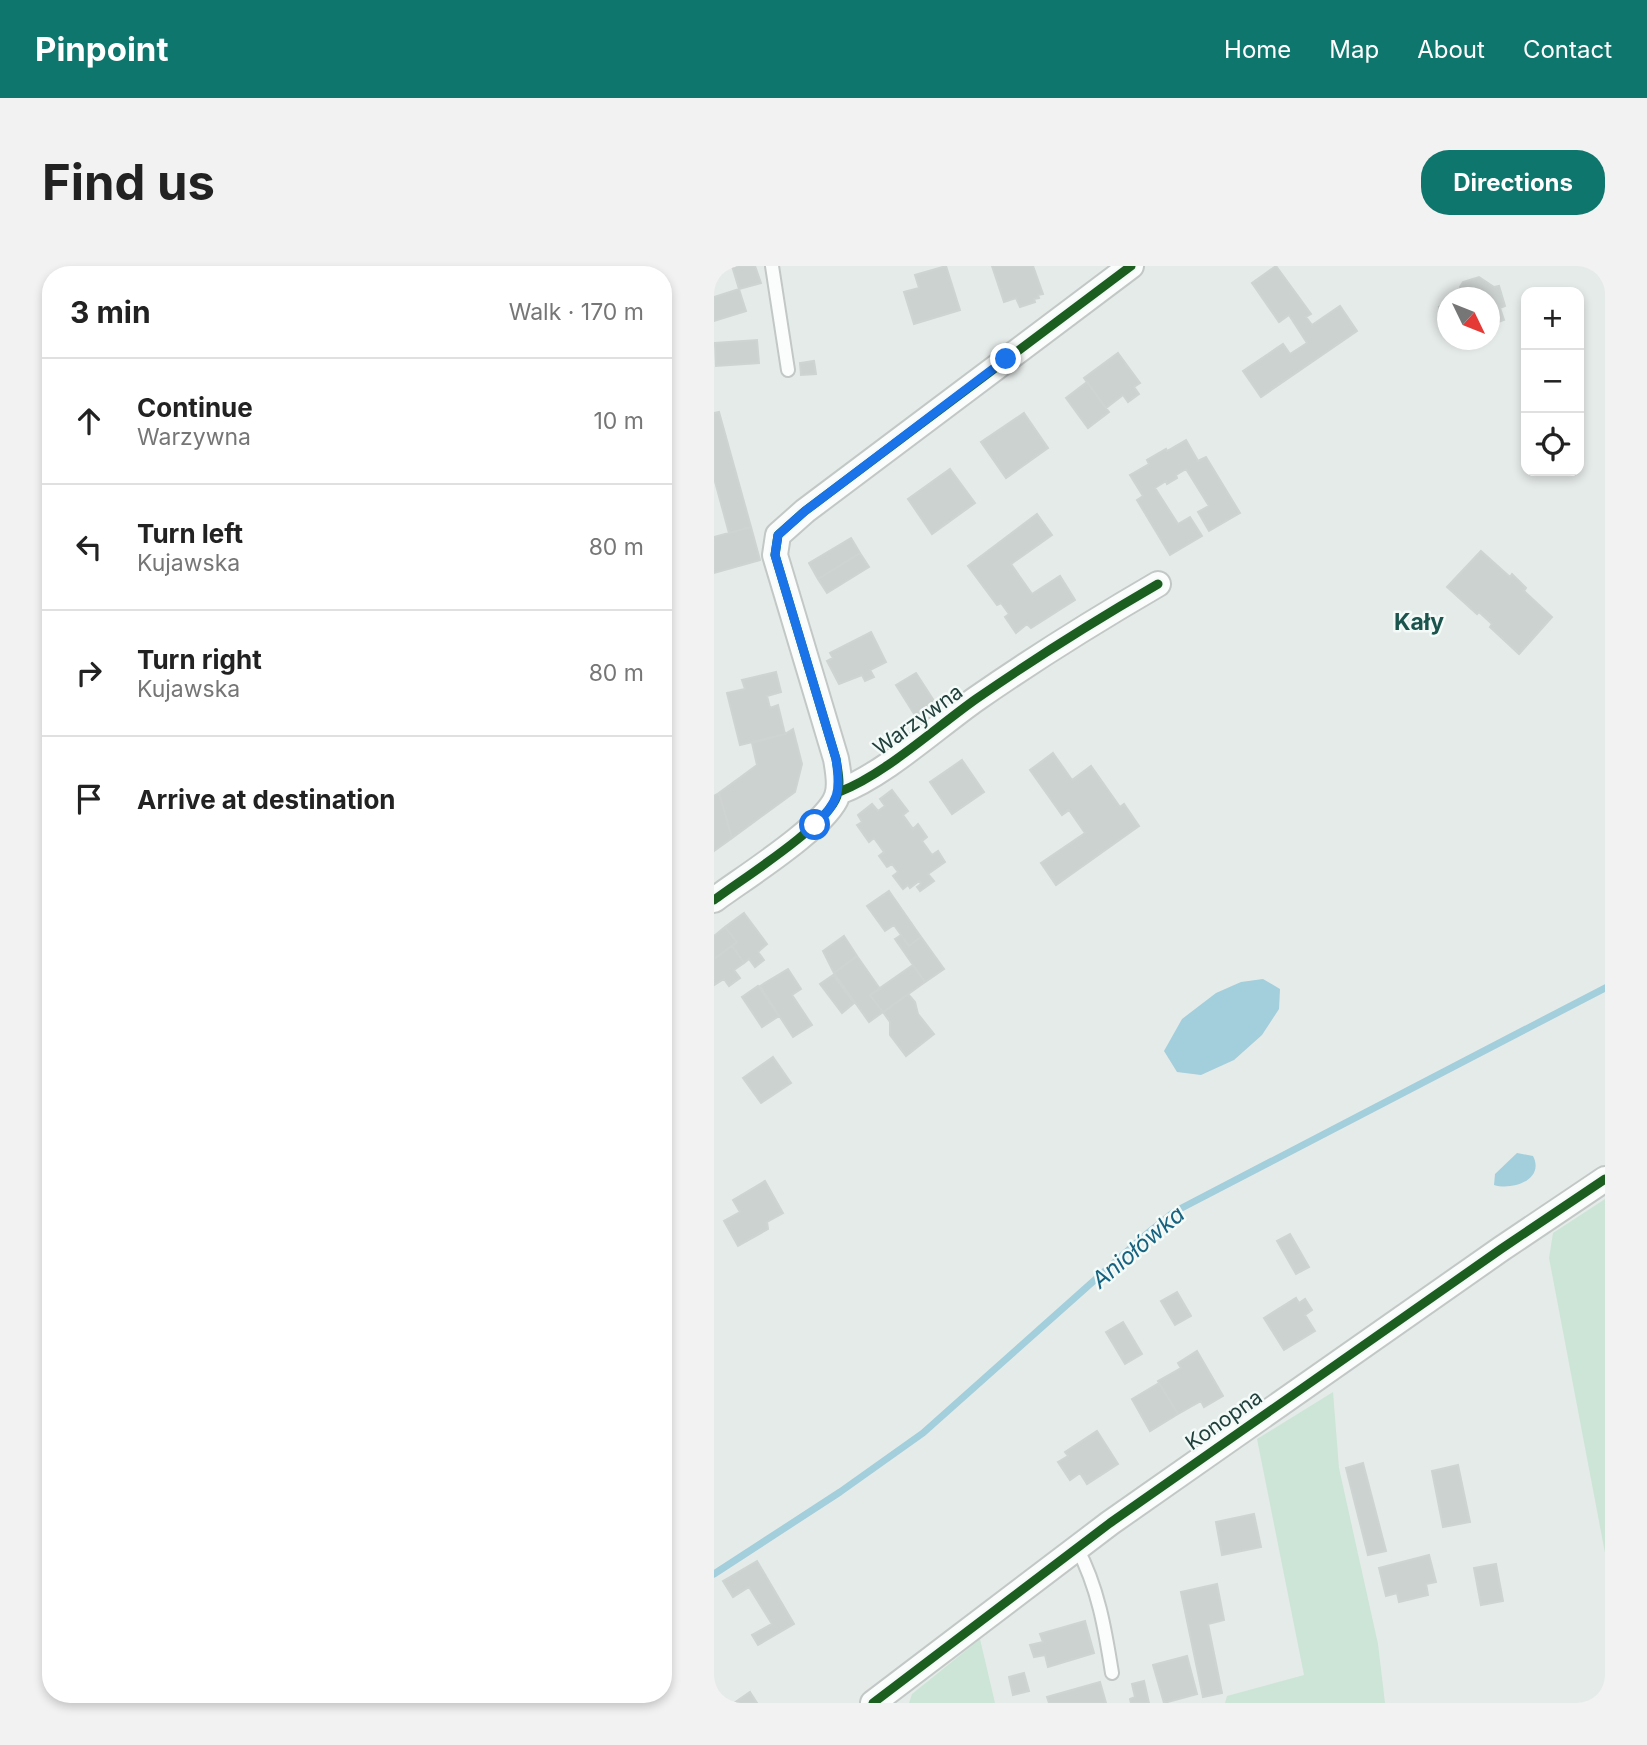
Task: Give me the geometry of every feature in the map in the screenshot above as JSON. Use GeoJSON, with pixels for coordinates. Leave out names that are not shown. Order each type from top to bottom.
{"type":"FeatureCollection","features":[{"type":"Feature","properties":{"kind":"street"},"geometry":{"type":"LineString","coordinates":[[839,792],[836,759],[775,555],[778,535],[805,511],[1131,266]]}},
{"type":"Feature","properties":{"kind":"street","name":"Warzywna"},"geometry":{"type":"LineString","coordinates":[[714,900],[815,825],[834,805],[839,792],[865,780],[977,698],[1094,621],[1157,584]]}},
{"type":"Feature","properties":{"kind":"street","name":"Konopna"},"geometry":{"type":"LineString","coordinates":[[882,1700],[1077,1548],[1250,1423],[1605,1179]]}},
{"type":"Feature","properties":{"kind":"lane"},"geometry":{"type":"LineString","coordinates":[[772,266],[788,370]]}},
{"type":"Feature","properties":{"kind":"lane"},"geometry":{"type":"LineString","coordinates":[[1077,1548],[1089,1570],[1103,1618],[1112,1673]]}},
{"type":"Feature","properties":{"kind":"green space"},"geometry":{"type":"Polygon","coordinates":[[[1605,1199],[1605,1553],[1549,1258],[1553,1233],[1605,1199]]]}},
{"type":"Feature","properties":{"kind":"green space"},"geometry":{"type":"Polygon","coordinates":[[[1333,1392],[1339,1468],[1378,1644],[1385,1703],[1225,1703],[1227,1696],[1304,1675],[1257,1439],[1333,1392]]]}},
{"type":"Feature","properties":{"kind":"green space"},"geometry":{"type":"Polygon","coordinates":[[[980,1639],[995,1703],[909,1703],[912,1694],[980,1639]]]}},
{"type":"Feature","properties":{"kind":"water"},"geometry":{"type":"Polygon","coordinates":[[[1263,979],[1280,989],[1279,1009],[1262,1035],[1234,1060],[1201,1075],[1177,1072],[1164,1051],[1182,1019],[1216,993],[1241,982],[1263,979]]]}},
{"type":"Feature","properties":{"kind":"water"},"geometry":{"type":"Polygon","coordinates":[[[1517,1153],[1533,1156],[1536,1164],[1531,1177],[1518,1185],[1494,1185],[1495,1174],[1517,1153]]]}},
{"type":"Feature","properties":{"kind":"building"},"geometry":{"type":"Polygon","coordinates":[[[732,266],[755,266],[761,283],[739,289],[732,266]]]}},
{"type":"Feature","properties":{"kind":"building"},"geometry":{"type":"Polygon","coordinates":[[[946,266],[960,310],[914,324],[904,292],[919,288],[915,275],[946,266]]]}},
{"type":"Feature","properties":{"kind":"building"},"geometry":{"type":"Polygon","coordinates":[[[992,266],[1033,266],[1043,294],[1034,299],[1035,302],[1020,307],[1016,298],[1004,302],[992,266]]]}},
{"type":"Feature","properties":{"kind":"building"},"geometry":{"type":"Polygon","coordinates":[[[1276,266],[1311,314],[1306,317],[1312,325],[1340,306],[1357,331],[1261,397],[1243,371],[1283,344],[1290,354],[1307,343],[1289,315],[1279,322],[1252,283],[1276,266]]]}},
{"type":"Feature","properties":{"kind":"building"},"geometry":{"type":"Polygon","coordinates":[[[1479,277],[1494,287],[1460,287],[1463,282],[1479,277]]]}},
{"type":"Feature","properties":{"kind":"building"},"geometry":{"type":"Polygon","coordinates":[[[739,289],[746,311],[714,321],[714,297],[739,289]]]}},
{"type":"Feature","properties":{"kind":"building"},"geometry":{"type":"Polygon","coordinates":[[[1500,289],[1505,306],[1500,308],[1500,289]]]}},
{"type":"Feature","properties":{"kind":"building"},"geometry":{"type":"Polygon","coordinates":[[[757,340],[759,363],[716,366],[715,343],[757,340]]]}},
{"type":"Feature","properties":{"kind":"building"},"geometry":{"type":"Polygon","coordinates":[[[1118,353],[1140,383],[1134,387],[1139,394],[1128,402],[1123,395],[1106,408],[1084,378],[1118,353]]]}},
{"type":"Feature","properties":{"kind":"building"},"geometry":{"type":"Polygon","coordinates":[[[814,361],[816,374],[801,375],[800,363],[814,361]]]}},
{"type":"Feature","properties":{"kind":"building"},"geometry":{"type":"Polygon","coordinates":[[[1087,382],[1109,412],[1088,428],[1066,398],[1087,382]]]}},
{"type":"Feature","properties":{"kind":"building"},"geometry":{"type":"Polygon","coordinates":[[[719,412],[751,527],[729,533],[714,478],[714,413],[719,412]]]}},
{"type":"Feature","properties":{"kind":"building"},"geometry":{"type":"Polygon","coordinates":[[[1024,413],[1048,448],[1006,478],[981,442],[1024,413]]]}},
{"type":"Feature","properties":{"kind":"building"},"geometry":{"type":"Polygon","coordinates":[[[1186,440],[1198,461],[1206,457],[1240,513],[1209,531],[1198,512],[1209,506],[1186,469],[1167,484],[1166,481],[1155,488],[1178,524],[1190,517],[1202,536],[1170,555],[1137,500],[1143,496],[1130,475],[1149,464],[1147,460],[1186,440]]]}},
{"type":"Feature","properties":{"kind":"building"},"geometry":{"type":"Polygon","coordinates":[[[950,469],[975,503],[932,534],[908,499],[950,469]]]}},
{"type":"Feature","properties":{"kind":"building"},"geometry":{"type":"Polygon","coordinates":[[[1037,514],[1052,535],[1011,564],[1032,594],[1060,576],[1075,600],[1031,628],[1027,624],[1016,633],[1005,617],[1009,614],[1001,603],[997,605],[968,566],[1037,514]]]}},
{"type":"Feature","properties":{"kind":"building"},"geometry":{"type":"Polygon","coordinates":[[[751,527],[760,560],[714,573],[714,537],[751,527]]]}},
{"type":"Feature","properties":{"kind":"building"},"geometry":{"type":"Polygon","coordinates":[[[851,538],[860,553],[818,579],[809,563],[851,538]]]}},
{"type":"Feature","properties":{"kind":"building"},"geometry":{"type":"Polygon","coordinates":[[[1481,551],[1510,577],[1512,574],[1526,588],[1524,591],[1552,617],[1519,654],[1490,627],[1492,624],[1447,587],[1481,551]]]}},
{"type":"Feature","properties":{"kind":"building"},"geometry":{"type":"Polygon","coordinates":[[[860,553],[869,567],[827,593],[818,579],[860,553]]]}},
{"type":"Feature","properties":{"kind":"building"},"geometry":{"type":"Polygon","coordinates":[[[871,632],[886,662],[870,670],[874,677],[865,681],[862,675],[839,684],[827,661],[833,658],[830,653],[871,632]]]}},
{"type":"Feature","properties":{"kind":"building"},"geometry":{"type":"Polygon","coordinates":[[[776,672],[781,692],[767,696],[770,708],[778,705],[785,734],[740,745],[727,693],[745,689],[742,680],[776,672]]]}},
{"type":"Feature","properties":{"kind":"building"},"geometry":{"type":"Polygon","coordinates":[[[916,673],[938,707],[918,720],[896,685],[916,673]]]}},
{"type":"Feature","properties":{"kind":"building"},"geometry":{"type":"Polygon","coordinates":[[[793,729],[802,764],[795,792],[732,838],[719,793],[757,765],[752,743],[785,734],[793,729]]]}},
{"type":"Feature","properties":{"kind":"building"},"geometry":{"type":"Polygon","coordinates":[[[1053,753],[1072,780],[1091,766],[1120,807],[1124,804],[1139,826],[1056,885],[1041,863],[1085,833],[1069,810],[1062,815],[1030,770],[1053,753]]]}},
{"type":"Feature","properties":{"kind":"building"},"geometry":{"type":"Polygon","coordinates":[[[962,760],[984,792],[952,814],[930,782],[962,760]]]}},
{"type":"Feature","properties":{"kind":"building"},"geometry":{"type":"Polygon","coordinates":[[[892,790],[908,811],[903,815],[913,829],[918,824],[927,837],[922,841],[932,855],[938,851],[945,862],[928,874],[934,881],[920,891],[917,887],[921,884],[919,881],[910,888],[908,885],[903,889],[893,876],[898,872],[892,864],[887,867],[879,856],[884,852],[874,838],[869,842],[857,825],[862,822],[858,815],[872,804],[878,811],[885,806],[880,799],[892,790]]]}},
{"type":"Feature","properties":{"kind":"building"},"geometry":{"type":"Polygon","coordinates":[[[719,793],[732,838],[714,851],[714,796],[719,793]]]}},
{"type":"Feature","properties":{"kind":"building"},"geometry":{"type":"Polygon","coordinates":[[[889,891],[921,937],[909,946],[894,925],[885,931],[867,906],[889,891]]]}},
{"type":"Feature","properties":{"kind":"building"},"geometry":{"type":"Polygon","coordinates":[[[744,913],[767,944],[758,952],[764,960],[755,967],[749,959],[744,963],[732,946],[737,942],[725,927],[744,913]]]}},
{"type":"Feature","properties":{"kind":"building"},"geometry":{"type":"Polygon","coordinates":[[[725,927],[737,942],[714,959],[714,936],[725,927]]]}},
{"type":"Feature","properties":{"kind":"building"},"geometry":{"type":"Polygon","coordinates":[[[901,935],[909,946],[921,937],[944,969],[925,982],[895,939],[901,935]]]}},
{"type":"Feature","properties":{"kind":"building"},"geometry":{"type":"Polygon","coordinates":[[[844,936],[857,956],[834,973],[823,951],[844,936]]]}},
{"type":"Feature","properties":{"kind":"building"},"geometry":{"type":"Polygon","coordinates":[[[732,946],[744,963],[734,970],[740,978],[729,986],[724,979],[714,985],[714,959],[732,946]]]}},
{"type":"Feature","properties":{"kind":"building"},"geometry":{"type":"Polygon","coordinates":[[[857,956],[880,989],[870,995],[883,1012],[869,1022],[834,973],[857,956]]]}},
{"type":"Feature","properties":{"kind":"building"},"geometry":{"type":"Polygon","coordinates":[[[913,965],[925,982],[883,1012],[870,995],[913,965]]]}},
{"type":"Feature","properties":{"kind":"building"},"geometry":{"type":"Polygon","coordinates":[[[788,969],[801,989],[792,995],[812,1025],[793,1037],[760,986],[788,969]]]}},
{"type":"Feature","properties":{"kind":"building"},"geometry":{"type":"Polygon","coordinates":[[[833,975],[854,1003],[842,1013],[820,984],[833,975]]]}},
{"type":"Feature","properties":{"kind":"building"},"geometry":{"type":"Polygon","coordinates":[[[758,986],[779,1016],[762,1027],[742,997],[758,986]]]}},
{"type":"Feature","properties":{"kind":"building"},"geometry":{"type":"Polygon","coordinates":[[[908,994],[915,1002],[918,1014],[934,1034],[906,1056],[890,1035],[890,1022],[883,1012],[908,994]]]}},
{"type":"Feature","properties":{"kind":"building"},"geometry":{"type":"Polygon","coordinates":[[[773,1057],[791,1083],[761,1103],[743,1078],[773,1057]]]}},
{"type":"Feature","properties":{"kind":"building"},"geometry":{"type":"Polygon","coordinates":[[[765,1181],[783,1213],[767,1222],[768,1229],[738,1246],[724,1221],[740,1212],[733,1200],[765,1181]]]}},
{"type":"Feature","properties":{"kind":"building"},"geometry":{"type":"Polygon","coordinates":[[[1290,1234],[1309,1267],[1296,1274],[1277,1241],[1290,1234]]]}},
{"type":"Feature","properties":{"kind":"building"},"geometry":{"type":"Polygon","coordinates":[[[1177,1292],[1191,1316],[1175,1325],[1161,1301],[1177,1292]]]}},
{"type":"Feature","properties":{"kind":"building"},"geometry":{"type":"Polygon","coordinates":[[[1296,1298],[1299,1303],[1305,1299],[1312,1310],[1305,1315],[1315,1331],[1284,1350],[1264,1318],[1296,1298]]]}},
{"type":"Feature","properties":{"kind":"building"},"geometry":{"type":"Polygon","coordinates":[[[1123,1322],[1142,1354],[1125,1364],[1106,1332],[1123,1322]]]}},
{"type":"Feature","properties":{"kind":"building"},"geometry":{"type":"Polygon","coordinates":[[[1197,1351],[1223,1396],[1204,1407],[1201,1401],[1178,1414],[1158,1381],[1181,1368],[1178,1363],[1197,1351]]]}},
{"type":"Feature","properties":{"kind":"building"},"geometry":{"type":"Polygon","coordinates":[[[1159,1383],[1178,1414],[1150,1431],[1132,1399],[1159,1383]]]}},
{"type":"Feature","properties":{"kind":"building"},"geometry":{"type":"Polygon","coordinates":[[[1097,1431],[1118,1464],[1087,1484],[1080,1473],[1070,1480],[1058,1462],[1068,1456],[1065,1452],[1097,1431]]]}},
{"type":"Feature","properties":{"kind":"building"},"geometry":{"type":"Polygon","coordinates":[[[1363,1463],[1386,1551],[1368,1555],[1346,1468],[1363,1463]]]}},
{"type":"Feature","properties":{"kind":"building"},"geometry":{"type":"Polygon","coordinates":[[[1458,1465],[1470,1522],[1443,1527],[1432,1471],[1458,1465]]]}},
{"type":"Feature","properties":{"kind":"building"},"geometry":{"type":"Polygon","coordinates":[[[1254,1514],[1261,1547],[1222,1555],[1216,1522],[1254,1514]]]}},
{"type":"Feature","properties":{"kind":"building"},"geometry":{"type":"Polygon","coordinates":[[[1429,1555],[1436,1582],[1426,1584],[1428,1595],[1399,1602],[1397,1593],[1386,1596],[1379,1568],[1429,1555]]]}},
{"type":"Feature","properties":{"kind":"building"},"geometry":{"type":"Polygon","coordinates":[[[757,1561],[794,1624],[758,1645],[752,1635],[772,1624],[749,1587],[733,1597],[723,1581],[757,1561]]]}},
{"type":"Feature","properties":{"kind":"building"},"geometry":{"type":"Polygon","coordinates":[[[1496,1564],[1503,1601],[1481,1605],[1474,1568],[1496,1564]]]}},
{"type":"Feature","properties":{"kind":"building"},"geometry":{"type":"Polygon","coordinates":[[[1217,1584],[1224,1620],[1208,1624],[1222,1693],[1203,1697],[1181,1592],[1217,1584]]]}},
{"type":"Feature","properties":{"kind":"building"},"geometry":{"type":"Polygon","coordinates":[[[1085,1621],[1094,1653],[1048,1667],[1045,1655],[1034,1657],[1030,1645],[1043,1642],[1040,1634],[1085,1621]]]}},
{"type":"Feature","properties":{"kind":"building"},"geometry":{"type":"Polygon","coordinates":[[[1187,1656],[1197,1694],[1164,1703],[1153,1665],[1187,1656]]]}},
{"type":"Feature","properties":{"kind":"building"},"geometry":{"type":"Polygon","coordinates":[[[1024,1673],[1029,1691],[1013,1695],[1009,1677],[1024,1673]]]}},
{"type":"Feature","properties":{"kind":"building"},"geometry":{"type":"Polygon","coordinates":[[[1144,1681],[1149,1703],[1131,1703],[1130,1699],[1135,1697],[1132,1684],[1144,1681]]]}},
{"type":"Feature","properties":{"kind":"building"},"geometry":{"type":"Polygon","coordinates":[[[1100,1682],[1106,1703],[1049,1703],[1047,1697],[1100,1682]]]}},
{"type":"Feature","properties":{"kind":"building"},"geometry":{"type":"Polygon","coordinates":[[[750,1692],[757,1703],[734,1703],[750,1692]]]}},
{"type":"Feature","properties":{"kind":"waterway","name":"Aniołówka"},"geometry":{"type":"LineString","coordinates":[[714,1574],[840,1492],[923,1433],[1174,1212],[1605,988]]}},
{"type":"Feature","properties":{"kind":"cycle path"},"geometry":{"type":"LineString","coordinates":[[714,900],[801,837],[830,808],[838,792],[836,759],[775,555],[778,535],[805,511],[1131,266]]}},
{"type":"Feature","properties":{"kind":"cycle path"},"geometry":{"type":"LineString","coordinates":[[839,792],[874,774],[998,684],[1158,584]]}},
{"type":"Feature","properties":{"kind":"cycle path"},"geometry":{"type":"LineString","coordinates":[[873,1703],[1110,1523],[1605,1179]]}},
{"type":"Feature","properties":{"kind":"district","name":"Kały"},"geometry":{"type":"Point","coordinates":[1419,622]}},
{"type":"Feature","properties":{"kind":"route"},"geometry":{"type":"LineString","coordinates":[[815,825],[834,805],[839,792],[836,759],[775,555],[778,535],[805,511],[1006,359]]}}]}
